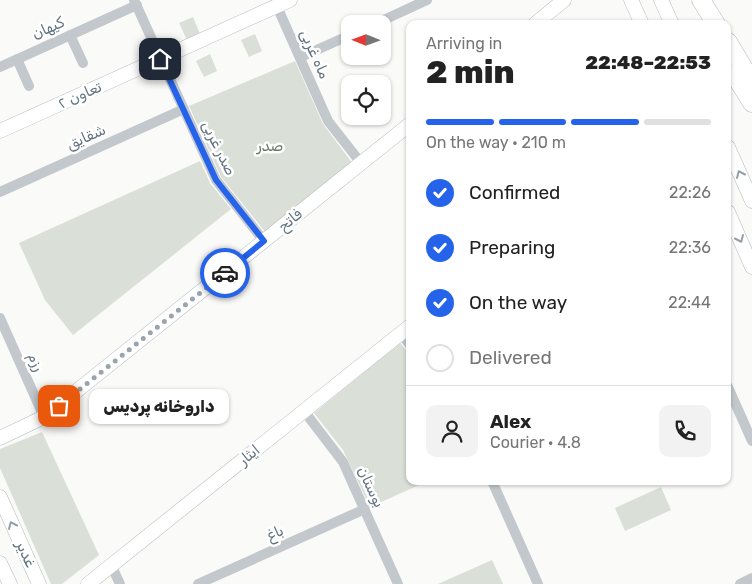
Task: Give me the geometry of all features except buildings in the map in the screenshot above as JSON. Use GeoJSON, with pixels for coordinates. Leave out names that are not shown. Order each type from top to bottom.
{"type":"FeatureCollection","features":[{"type":"Feature","properties":{"kind":"highway"},"geometry":{"type":"LineString","coordinates":[[689,0],[701,20]]}},
{"type":"Feature","properties":{"kind":"highway"},"geometry":{"type":"LineString","coordinates":[[701,0],[714,20]]}},
{"type":"Feature","properties":{"kind":"highway"},"geometry":{"type":"LineString","coordinates":[[731,47],[752,82]]}},
{"type":"Feature","properties":{"kind":"highway"},"geometry":{"type":"LineString","coordinates":[[731,68],[752,103]]}},
{"type":"Feature","properties":{"kind":"street","name":"تعاون ۲"},"geometry":{"type":"LineString","coordinates":[[0,131],[160,59],[275,3],[290,0]]}},
{"type":"Feature","properties":{"kind":"street"},"geometry":{"type":"LineString","coordinates":[[391,17],[427,0]]}},
{"type":"Feature","properties":{"kind":"street"},"geometry":{"type":"LineString","coordinates":[[631,0],[640,20]]}},
{"type":"Feature","properties":{"kind":"street"},"geometry":{"type":"LineString","coordinates":[[661,0],[670,20]]}},
{"type":"Feature","properties":{"kind":"street","name":"کیهان"},"geometry":{"type":"LineString","coordinates":[[0,67],[70,35],[135,2]]}},
{"type":"Feature","properties":{"kind":"street","name":"صدر غربی"},"geometry":{"type":"LineString","coordinates":[[135,2],[216,180],[264,241]]}},
{"type":"Feature","properties":{"kind":"street"},"geometry":{"type":"LineString","coordinates":[[538,20],[557,2]]}},
{"type":"Feature","properties":{"kind":"street","name":"ماه غربی"},"geometry":{"type":"LineString","coordinates":[[275,3],[328,120],[361,163]]}},
{"type":"Feature","properties":{"kind":"street"},"geometry":{"type":"LineString","coordinates":[[70,35],[83,63]]}},
{"type":"Feature","properties":{"kind":"street"},"geometry":{"type":"LineString","coordinates":[[301,57],[341,39]]}},
{"type":"Feature","properties":{"kind":"street"},"geometry":{"type":"LineString","coordinates":[[17,59],[29,86]]}},
{"type":"Feature","properties":{"kind":"street","name":"شقایق"},"geometry":{"type":"LineString","coordinates":[[0,192],[184,109]]}},
{"type":"Feature","properties":{"kind":"street","name":"فاتح"},"geometry":{"type":"LineString","coordinates":[[0,438],[44,417],[406,127]]}},
{"type":"Feature","properties":{"kind":"street"},"geometry":{"type":"LineString","coordinates":[[731,153],[752,201]]}},
{"type":"Feature","properties":{"kind":"street"},"geometry":{"type":"LineString","coordinates":[[731,219],[752,267]]}},
{"type":"Feature","properties":{"kind":"street","name":"رزم"},"geometry":{"type":"LineString","coordinates":[[0,318],[44,417]]}},
{"type":"Feature","properties":{"kind":"street","name":"ایثار"},"geometry":{"type":"LineString","coordinates":[[88,584],[405,330]]}},
{"type":"Feature","properties":{"kind":"street"},"geometry":{"type":"LineString","coordinates":[[731,393],[752,441]]}},
{"type":"Feature","properties":{"kind":"street","name":"بوستان"},"geometry":{"type":"LineString","coordinates":[[304,411],[338,453],[398,584]]}},
{"type":"Feature","properties":{"kind":"street"},"geometry":{"type":"LineString","coordinates":[[494,485],[538,584]]}},
{"type":"Feature","properties":{"kind":"street","name":"غدیر"},"geometry":{"type":"LineString","coordinates":[[0,497],[39,584]]}},
{"type":"Feature","properties":{"kind":"street","name":"باغ"},"geometry":{"type":"LineString","coordinates":[[198,584],[365,509]]}},
{"type":"Feature","properties":{"kind":"street","name":"غدیر"},"geometry":{"type":"LineString","coordinates":[[0,563],[10,584]]}},
{"type":"Feature","properties":{"kind":"street"},"geometry":{"type":"LineString","coordinates":[[112,565],[120,584]]}},
{"type":"Feature","properties":{"kind":"street"},"geometry":{"type":"LineString","coordinates":[[740,584],[752,578]]}},
{"type":"Feature","properties":{"kind":"green space"},"geometry":{"type":"Polygon","coordinates":[[[193,17],[200,34],[187,40],[179,23],[193,17]]]}},
{"type":"Feature","properties":{"kind":"green space"},"geometry":{"type":"Polygon","coordinates":[[[255,34],[262,51],[249,57],[241,40],[255,34]]]}},
{"type":"Feature","properties":{"kind":"green space"},"geometry":{"type":"Polygon","coordinates":[[[210,54],[217,71],[204,77],[196,61],[210,54]]]}},
{"type":"Feature","properties":{"kind":"green space","name":"صدر"},"geometry":{"type":"Polygon","coordinates":[[[295,61],[323,124],[353,164],[266,233],[221,177],[189,106],[295,61]]]}},
{"type":"Feature","properties":{"kind":"green space"},"geometry":{"type":"Polygon","coordinates":[[[200,161],[210,183],[231,209],[73,335],[45,300],[19,243],[200,161]]]}},
{"type":"Feature","properties":{"kind":"green space"},"geometry":{"type":"Polygon","coordinates":[[[400,343],[406,350],[406,485],[419,485],[370,507],[343,450],[314,413],[400,343]]]}},
{"type":"Feature","properties":{"kind":"green space"},"geometry":{"type":"Polygon","coordinates":[[[42,432],[99,555],[62,584],[51,584],[0,468],[0,449],[42,432]]]}},
{"type":"Feature","properties":{"kind":"green space"},"geometry":{"type":"Polygon","coordinates":[[[661,487],[671,510],[625,531],[615,508],[661,487]]]}},
{"type":"Feature","properties":{"kind":"green space"},"geometry":{"type":"Polygon","coordinates":[[[492,560],[503,584],[438,584],[492,560]]]}},
{"type":"Feature","properties":{"kind":"way so far"},"geometry":{"type":"LineString","coordinates":[[59,406],[225,273]]}},
{"type":"Feature","properties":{"kind":"place","name":"داروخانه پردیس"},"geometry":{"type":"Point","coordinates":[59,406]}},
{"type":"Feature","properties":{"kind":"route"},"geometry":{"type":"LineString","coordinates":[[160,59],[216,180],[264,241],[225,273]]}}]}
